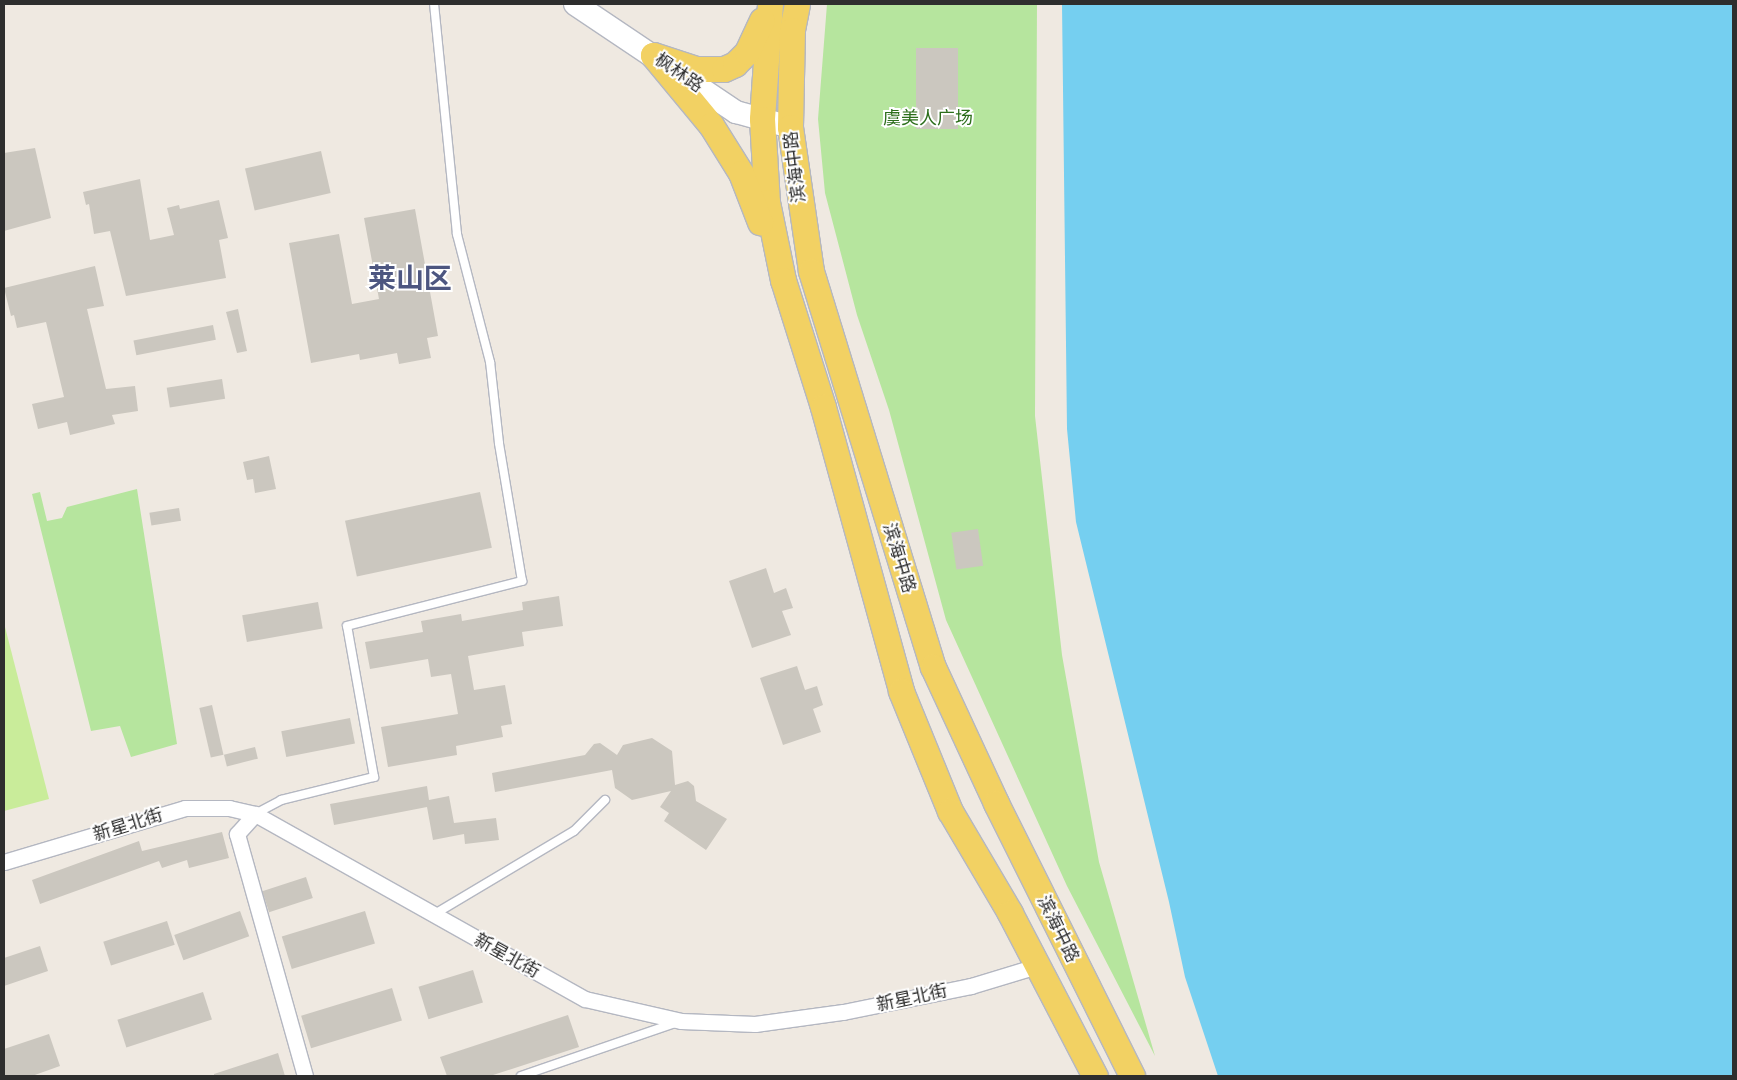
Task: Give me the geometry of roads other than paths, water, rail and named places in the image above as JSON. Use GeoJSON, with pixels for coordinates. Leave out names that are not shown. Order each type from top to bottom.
{"type":"FeatureCollection","features":[{"type":"Feature","properties":{"kind":"main road"},"geometry":{"type":"LineString","coordinates":[[653,55],[696,69],[724,69],[735,64],[747,52],[768,4]]}},
{"type":"Feature","properties":{"kind":"main road","name":"滨海中路"},"geometry":{"type":"LineString","coordinates":[[768,4],[762,120],[767,202],[783,280],[824,407],[901,691],[950,811],[1096,1076]]}},
{"type":"Feature","properties":{"kind":"main road","name":"滨海中路"},"geometry":{"type":"LineString","coordinates":[[797,4],[792,30],[790,127],[811,271],[933,667],[996,802],[1132,1076]]}},
{"type":"Feature","properties":{"kind":"main road"},"geometry":{"type":"LineString","coordinates":[[653,55],[711,125],[741,173],[783,280]]}},
{"type":"Feature","properties":{"kind":"street","name":"枫林路"},"geometry":{"type":"LineString","coordinates":[[575,4],[736,112],[790,127]]}},
{"type":"Feature","properties":{"kind":"street","name":"新星北街"},"geometry":{"type":"LineString","coordinates":[[4,862],[185,808],[229,808],[255,814],[585,999],[682,1021],[755,1024],[843,1012],[972,986],[1037,966]]}},
{"type":"Feature","properties":{"kind":"street"},"geometry":{"type":"LineString","coordinates":[[255,814],[237,834],[305,1076]]}},
{"type":"Feature","properties":{"kind":"lane"},"geometry":{"type":"LineString","coordinates":[[255,814],[281,800],[374,777],[347,626],[522,581],[499,444],[490,362],[457,234],[434,4]]}},
{"type":"Feature","properties":{"kind":"lane"},"geometry":{"type":"LineString","coordinates":[[433,915],[574,831],[605,800]]}},
{"type":"Feature","properties":{"kind":"lane"},"geometry":{"type":"LineString","coordinates":[[520,1076],[682,1021]]}},
{"type":"Feature","properties":{"kind":"water"},"geometry":{"type":"Polygon","coordinates":[[[1062,4],[1733,4],[1733,1076],[1218,1076],[1185,977],[1169,902],[1076,522],[1067,429],[1062,4]]]}},
{"type":"Feature","properties":{"kind":"district","name":"莱山区"},"geometry":{"type":"Point","coordinates":[410,278]}},
{"type":"Feature","properties":{"kind":"park label","name":"虞美人广场"},"geometry":{"type":"Point","coordinates":[928,118]}}]}
